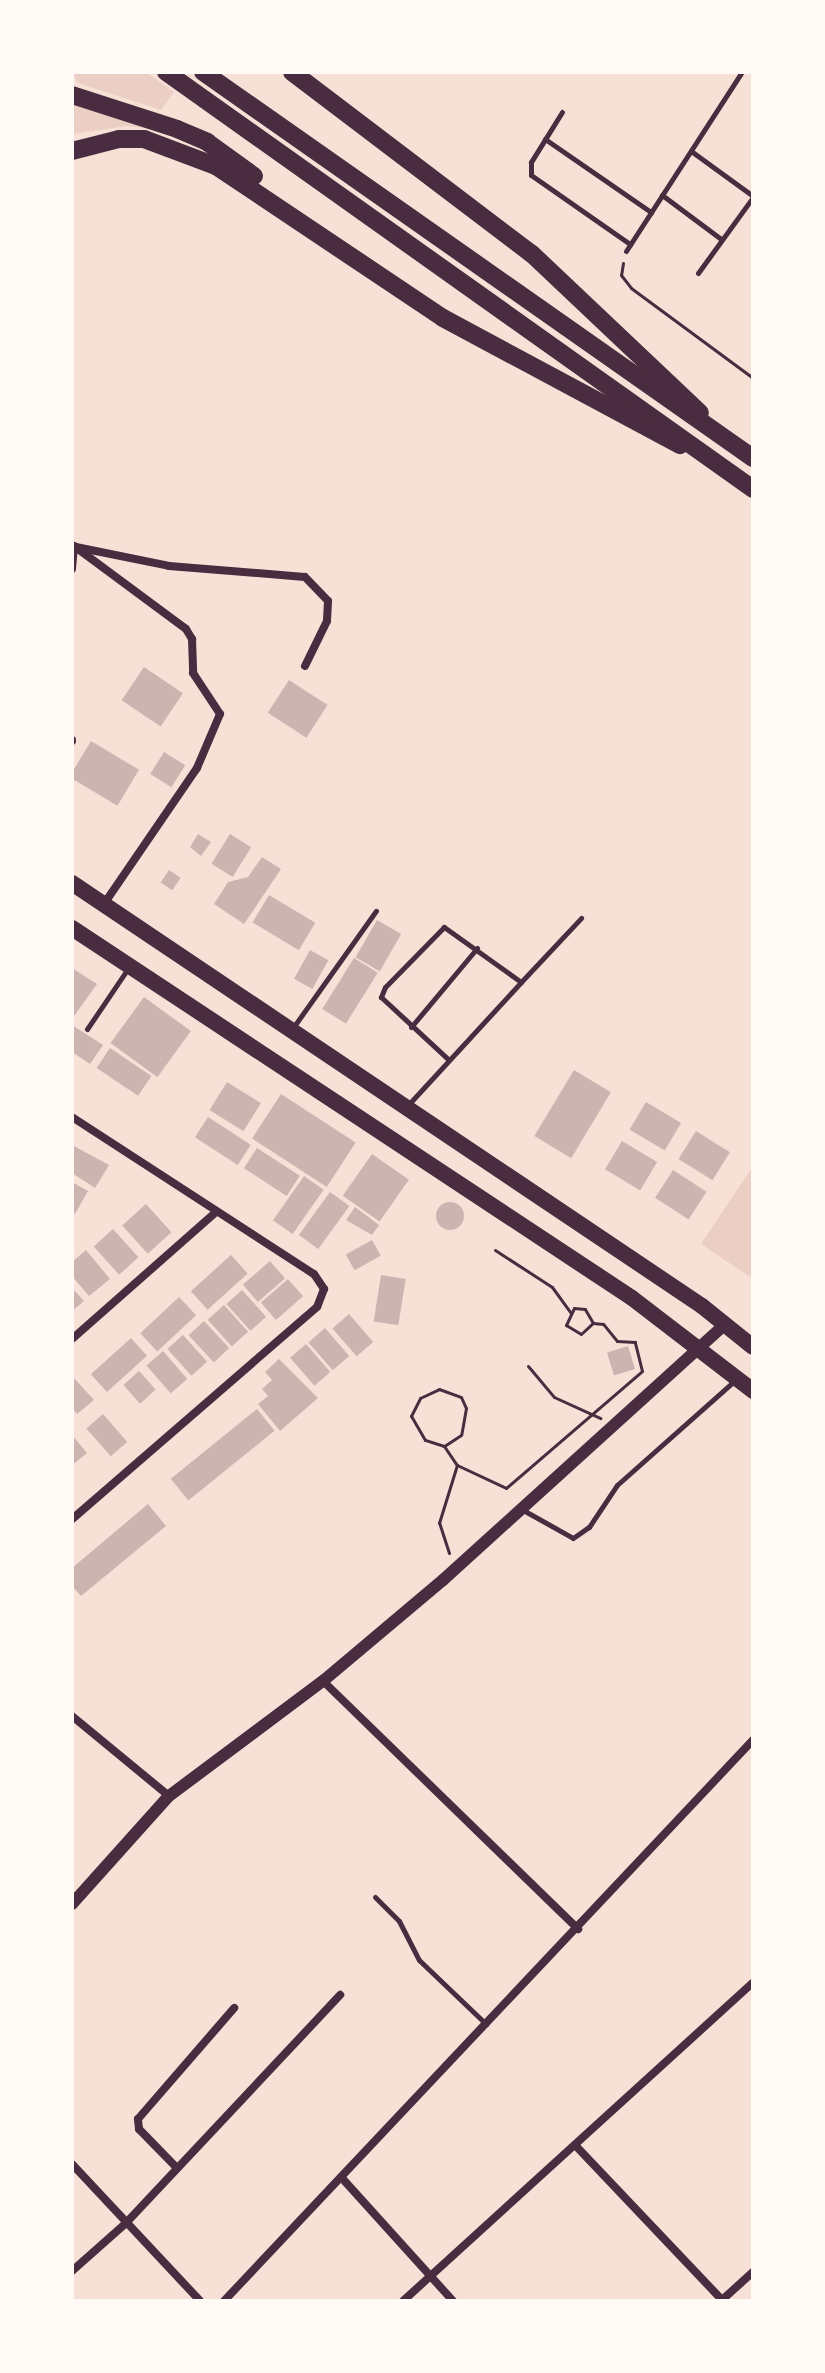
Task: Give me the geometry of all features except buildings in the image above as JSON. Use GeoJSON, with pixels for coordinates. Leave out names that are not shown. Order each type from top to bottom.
{"type":"FeatureCollection","features":[{"type":"Feature","properties":{"kind":"highway"},"geometry":{"type":"LineString","coordinates":[[166,72],[753,489]]}},
{"type":"Feature","properties":{"kind":"highway"},"geometry":{"type":"LineString","coordinates":[[203,72],[753,458]]}},
{"type":"Feature","properties":{"kind":"highway"},"geometry":{"type":"LineString","coordinates":[[277,72],[485,228],[532,254]]}},
{"type":"Feature","properties":{"kind":"highway"},"geometry":{"type":"LineString","coordinates":[[292,72],[532,254],[659,370],[714,431]]}},
{"type":"Feature","properties":{"kind":"highway"},"geometry":{"type":"LineString","coordinates":[[72,95],[207,142],[514,357]]}},
{"type":"Feature","properties":{"kind":"highway"},"geometry":{"type":"LineString","coordinates":[[72,151],[119,139],[144,139],[216,166],[431,310],[634,425],[700,452]]}},
{"type":"Feature","properties":{"kind":"main road"},"geometry":{"type":"LineString","coordinates":[[72,883],[726,1323],[753,1347]]}},
{"type":"Feature","properties":{"kind":"main road"},"geometry":{"type":"LineString","coordinates":[[72,928],[481,1196],[702,1349],[753,1391]]}},
{"type":"Feature","properties":{"kind":"street"},"geometry":{"type":"LineString","coordinates":[[72,569],[73,546]]}},
{"type":"Feature","properties":{"kind":"street"},"geometry":{"type":"LineString","coordinates":[[73,546],[169,566],[305,577],[328,601],[327,621],[305,666]]}},
{"type":"Feature","properties":{"kind":"street"},"geometry":{"type":"LineString","coordinates":[[73,546],[186,629],[192,639],[193,673],[220,714],[197,768],[103,904]]}},
{"type":"Feature","properties":{"kind":"street"},"geometry":{"type":"LineString","coordinates":[[72,1117],[314,1274],[324,1289],[322,1299],[72,1519]]}},
{"type":"Feature","properties":{"kind":"street"},"geometry":{"type":"LineString","coordinates":[[72,1339],[216,1212]]}},
{"type":"Feature","properties":{"kind":"street"},"geometry":{"type":"LineString","coordinates":[[72,1904],[169,1796],[323,1681],[443,1580],[618,1427],[726,1323]]}},
{"type":"Feature","properties":{"kind":"street"},"geometry":{"type":"LineString","coordinates":[[323,1681],[578,1929]]}},
{"type":"Feature","properties":{"kind":"street"},"geometry":{"type":"LineString","coordinates":[[72,1716],[169,1796]]}},
{"type":"Feature","properties":{"kind":"street"},"geometry":{"type":"LineString","coordinates":[[224,2301],[753,1740]]}},
{"type":"Feature","properties":{"kind":"street"},"geometry":{"type":"LineString","coordinates":[[403,2301],[753,1983]]}},
{"type":"Feature","properties":{"kind":"street"},"geometry":{"type":"LineString","coordinates":[[72,2271],[126,2223],[340,1995]]}},
{"type":"Feature","properties":{"kind":"street"},"geometry":{"type":"LineString","coordinates":[[177,2168],[139,2129],[138,2119],[234,2008]]}},
{"type":"Feature","properties":{"kind":"street"},"geometry":{"type":"LineString","coordinates":[[575,2145],[723,2301],[753,2272]]}},
{"type":"Feature","properties":{"kind":"street"},"geometry":{"type":"LineString","coordinates":[[72,2164],[200,2301]]}},
{"type":"Feature","properties":{"kind":"street"},"geometry":{"type":"LineString","coordinates":[[341,2177],[453,2301]]}},
{"type":"Feature","properties":{"kind":"lane"},"geometry":{"type":"LineString","coordinates":[[626,251],[742,72]]}},
{"type":"Feature","properties":{"kind":"lane"},"geometry":{"type":"LineString","coordinates":[[562,112],[529,168],[534,180],[630,244]]}},
{"type":"Feature","properties":{"kind":"lane"},"geometry":{"type":"LineString","coordinates":[[545,139],[651,212]]}},
{"type":"Feature","properties":{"kind":"lane"},"geometry":{"type":"LineString","coordinates":[[691,151],[753,196],[698,273]]}},
{"type":"Feature","properties":{"kind":"lane"},"geometry":{"type":"LineString","coordinates":[[662,195],[721,239]]}},
{"type":"Feature","properties":{"kind":"lane"},"geometry":{"type":"LineString","coordinates":[[291,1030],[376,911]]}},
{"type":"Feature","properties":{"kind":"lane"},"geometry":{"type":"LineString","coordinates":[[406,1106],[581,918]]}},
{"type":"Feature","properties":{"kind":"lane"},"geometry":{"type":"LineString","coordinates":[[448,1059],[382,1002],[385,987],[439,928],[449,927],[521,982]]}},
{"type":"Feature","properties":{"kind":"lane"},"geometry":{"type":"LineString","coordinates":[[411,1027],[477,948]]}},
{"type":"Feature","properties":{"kind":"lane"},"geometry":{"type":"LineString","coordinates":[[87,1029],[130,967]]}},
{"type":"Feature","properties":{"kind":"lane"},"geometry":{"type":"LineString","coordinates":[[523,1510],[573,1538],[589,1527],[617,1485],[737,1378]]}},
{"type":"Feature","properties":{"kind":"lane"},"geometry":{"type":"LineString","coordinates":[[375,1897],[399,1921],[419,1960],[487,2024]]}},
{"type":"Feature","properties":{"kind":"path"},"geometry":{"type":"LineString","coordinates":[[626,251],[620,270],[631,288],[753,378]]}},
{"type":"Feature","properties":{"kind":"path"},"geometry":{"type":"LineString","coordinates":[[495,1250],[552,1287],[570,1312]]}},
{"type":"Feature","properties":{"kind":"path"},"geometry":{"type":"LineString","coordinates":[[570,1312],[585,1309],[593,1323]]}},
{"type":"Feature","properties":{"kind":"path"},"geometry":{"type":"LineString","coordinates":[[444,1446],[461,1435],[468,1417],[461,1397],[439,1389],[420,1398],[411,1416],[425,1440],[444,1446],[457,1465],[506,1488],[642,1371],[635,1342],[617,1341],[603,1324],[593,1323],[581,1334],[573,1333],[566,1325],[570,1312]]}},
{"type":"Feature","properties":{"kind":"path"},"geometry":{"type":"LineString","coordinates":[[528,1366],[554,1397],[618,1427]]}},
{"type":"Feature","properties":{"kind":"path"},"geometry":{"type":"LineString","coordinates":[[443,1580],[450,1557],[439,1523],[457,1465]]}},
{"type":"Feature","properties":{"kind":"shaded area"},"geometry":{"type":"Polygon","coordinates":[[[72,72],[146,72],[174,92],[161,110],[78,83],[72,72]]]}},
{"type":"Feature","properties":{"kind":"shaded area"},"geometry":{"type":"Polygon","coordinates":[[[72,101],[164,130],[127,126],[72,134],[72,101]]]}},
{"type":"Feature","properties":{"kind":"shaded area"},"geometry":{"type":"Polygon","coordinates":[[[753,1166],[753,1279],[701,1244],[753,1166]]]}}]}
